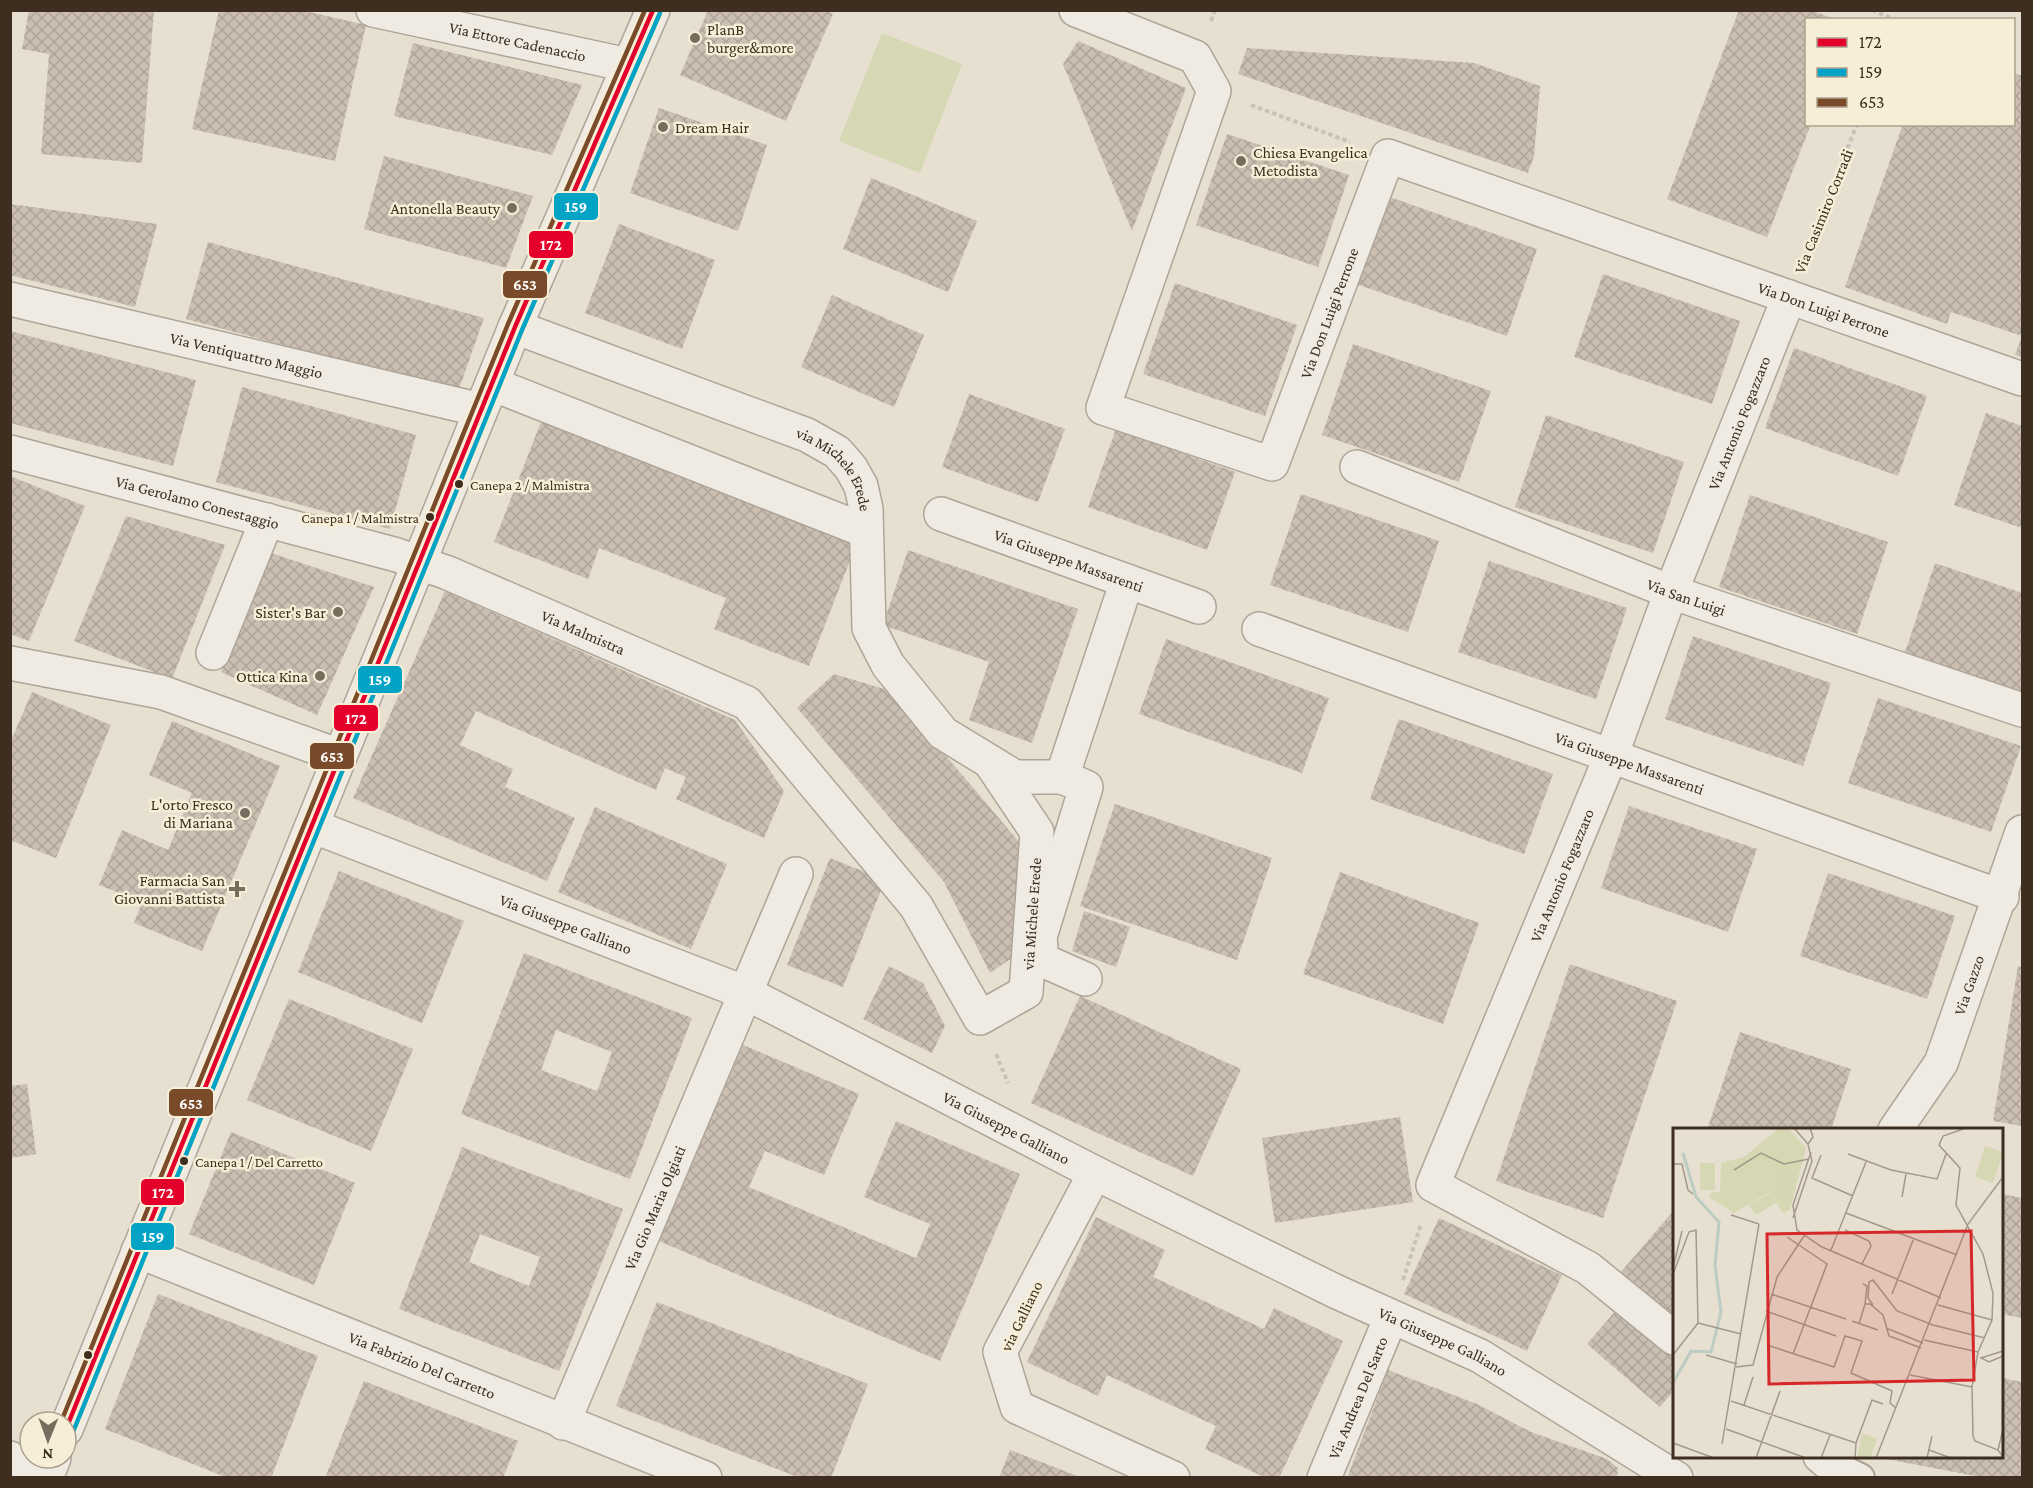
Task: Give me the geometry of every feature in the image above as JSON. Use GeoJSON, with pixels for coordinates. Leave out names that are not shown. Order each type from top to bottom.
{"type":"FeatureCollection","features":[{"type":"Feature","properties":{"kind":"street","name":"Via Ettore Cadenaccio"},"geometry":{"type":"LineString","coordinates":[[373,10],[628,65]]}},
{"type":"Feature","properties":{"kind":"street"},"geometry":{"type":"LineString","coordinates":[[74,1410],[515,327],[653,10]]}},
{"type":"Feature","properties":{"kind":"street"},"geometry":{"type":"LineString","coordinates":[[1076,10],[1195,57],[1214,91]]}},
{"type":"Feature","properties":{"kind":"street","name":"Via Don Luigi Perrone"},"geometry":{"type":"LineString","coordinates":[[1214,91],[1103,408],[1272,464],[1388,156],[2022,379]]}},
{"type":"Feature","properties":{"kind":"street","name":"Via Antonio Fogazzaro"},"geometry":{"type":"LineString","coordinates":[[1433,1185],[1611,756],[1671,592],[1789,297]]}},
{"type":"Feature","properties":{"kind":"street","name":"Via Ventiquattro Maggio"},"geometry":{"type":"LineString","coordinates":[[10,299],[487,397],[866,531]]}},
{"type":"Feature","properties":{"kind":"street","name":"via Michele Erede"},"geometry":{"type":"LineString","coordinates":[[515,327],[789,428],[828,446],[851,468],[861,486],[866,531],[869,628],[888,665],[943,733],[990,762],[1015,777],[1062,777],[1086,787],[1040,937],[1042,960],[1085,979]]}},
{"type":"Feature","properties":{"kind":"street","name":"Via Gerolamo Conestaggio"},"geometry":{"type":"LineString","coordinates":[[10,452],[419,562]]}},
{"type":"Feature","properties":{"kind":"street","name":"Via San Luigi"},"geometry":{"type":"LineString","coordinates":[[1357,466],[1671,592],[2022,710]]}},
{"type":"Feature","properties":{"kind":"street","name":"Via Giuseppe Massarenti"},"geometry":{"type":"LineString","coordinates":[[941,514],[1199,607]]}},
{"type":"Feature","properties":{"kind":"street"},"geometry":{"type":"LineString","coordinates":[[213,653],[267,520]]}},
{"type":"Feature","properties":{"kind":"street","name":"Via Malmistra"},"geometry":{"type":"LineString","coordinates":[[419,562],[747,703],[916,906],[980,1018]]}},
{"type":"Feature","properties":{"kind":"street"},"geometry":{"type":"LineString","coordinates":[[1062,777],[1127,582]]}},
{"type":"Feature","properties":{"kind":"street","name":"Via Giuseppe Massarenti"},"geometry":{"type":"LineString","coordinates":[[1258,629],[2002,897]]}},
{"type":"Feature","properties":{"kind":"street"},"geometry":{"type":"LineString","coordinates":[[10,663],[161,692],[340,756]]}},
{"type":"Feature","properties":{"kind":"street","name":"via Michele Erede"},"geometry":{"type":"LineString","coordinates":[[980,1018],[1026,992],[1037,832],[990,762]]}},
{"type":"Feature","properties":{"kind":"street","name":"Via Giuseppe Galliano"},"geometry":{"type":"LineString","coordinates":[[312,826],[746,993],[1095,1173],[1391,1317],[1480,1356],[1671,1463]]}},
{"type":"Feature","properties":{"kind":"street","name":"Via Gazzo"},"geometry":{"type":"LineString","coordinates":[[1896,1128],[1941,1063],[2002,897],[2022,832]]}},
{"type":"Feature","properties":{"kind":"street","name":"Via Gio Maria Olgiati"},"geometry":{"type":"LineString","coordinates":[[563,1423],[796,874]]}},
{"type":"Feature","properties":{"kind":"street","name":"via Galliano"},"geometry":{"type":"LineString","coordinates":[[1095,1173],[1000,1352],[1017,1407],[1173,1478]]}},
{"type":"Feature","properties":{"kind":"street"},"geometry":{"type":"LineString","coordinates":[[1433,1185],[1588,1268],[1673,1337]]}},
{"type":"Feature","properties":{"kind":"street","name":"Via Fabrizio Del Carretto"},"geometry":{"type":"LineString","coordinates":[[138,1251],[705,1478]]}},
{"type":"Feature","properties":{"kind":"street","name":"Via Andrea Del Sarto"},"geometry":{"type":"LineString","coordinates":[[1324,1478],[1391,1317]]}},
{"type":"Feature","properties":{"kind":"street"},"geometry":{"type":"LineString","coordinates":[[10,1458],[29,1478]]}},
{"type":"Feature","properties":{"kind":"street"},"geometry":{"type":"LineString","coordinates":[[1824,1459],[1860,1478]]}},
{"type":"Feature","properties":{"kind":"path"},"geometry":{"type":"LineString","coordinates":[[1872,10],[1891,18]]}},
{"type":"Feature","properties":{"kind":"path"},"geometry":{"type":"LineString","coordinates":[[1214,91],[1388,156]]}},
{"type":"Feature","properties":{"kind":"path","name":"Via Casimiro Corradi"},"geometry":{"type":"LineString","coordinates":[[1789,297],[1856,126]]}},
{"type":"Feature","properties":{"kind":"path"},"geometry":{"type":"LineString","coordinates":[[1391,1317],[1433,1185]]}},
{"type":"Feature","properties":{"kind":"green space"},"geometry":{"type":"Polygon","coordinates":[[[882,33],[962,64],[920,173],[839,141],[882,33]]]}},
{"type":"Feature","properties":{"kind":"building"},"geometry":{"type":"Polygon","coordinates":[[[29,10],[154,10],[142,163],[41,154],[49,54],[22,49],[29,10]]]}},
{"type":"Feature","properties":{"kind":"building"},"geometry":{"type":"Polygon","coordinates":[[[219,10],[301,10],[366,25],[335,161],[192,129],[219,10]]]}},
{"type":"Feature","properties":{"kind":"building"},"geometry":{"type":"Polygon","coordinates":[[[708,10],[825,10],[833,14],[786,121],[680,75],[708,10]]]}},
{"type":"Feature","properties":{"kind":"building"},"geometry":{"type":"Polygon","coordinates":[[[1739,10],[1811,10],[1831,18],[1805,18],[1805,126],[1810,126],[1767,237],[1667,199],[1739,10]]]}},
{"type":"Feature","properties":{"kind":"building"},"geometry":{"type":"Polygon","coordinates":[[[1078,41],[1186,88],[1132,231],[1063,64],[1078,41]]]}},
{"type":"Feature","properties":{"kind":"building"},"geometry":{"type":"Polygon","coordinates":[[[413,43],[582,85],[552,155],[394,116],[413,43]]]}},
{"type":"Feature","properties":{"kind":"building"},"geometry":{"type":"Polygon","coordinates":[[[1247,48],[1474,63],[1540,86],[1534,156],[1528,173],[1238,74],[1247,48]]]}},
{"type":"Feature","properties":{"kind":"building"},"geometry":{"type":"Polygon","coordinates":[[[2015,73],[2022,76],[2022,336],[1951,312],[1947,324],[1845,287],[1902,126],[2015,126],[2015,73]]]}},
{"type":"Feature","properties":{"kind":"building"},"geometry":{"type":"Polygon","coordinates":[[[659,108],[767,145],[738,231],[630,193],[659,108]]]}},
{"type":"Feature","properties":{"kind":"building"},"geometry":{"type":"Polygon","coordinates":[[[1227,134],[1349,175],[1318,267],[1196,225],[1227,134]]]}},
{"type":"Feature","properties":{"kind":"building"},"geometry":{"type":"Polygon","coordinates":[[[384,156],[533,196],[506,268],[364,229],[384,156]]]}},
{"type":"Feature","properties":{"kind":"building"},"geometry":{"type":"Polygon","coordinates":[[[871,178],[977,221],[948,292],[843,249],[871,178]]]}},
{"type":"Feature","properties":{"kind":"building"},"geometry":{"type":"Polygon","coordinates":[[[1384,195],[1537,249],[1507,336],[1353,283],[1384,195]]]}},
{"type":"Feature","properties":{"kind":"building"},"geometry":{"type":"Polygon","coordinates":[[[10,204],[157,224],[135,307],[10,275],[10,204]]]}},
{"type":"Feature","properties":{"kind":"building"},"geometry":{"type":"Polygon","coordinates":[[[619,224],[715,260],[682,349],[585,313],[619,224]]]}},
{"type":"Feature","properties":{"kind":"building"},"geometry":{"type":"Polygon","coordinates":[[[208,242],[484,318],[458,392],[186,319],[208,242]]]}},
{"type":"Feature","properties":{"kind":"building"},"geometry":{"type":"Polygon","coordinates":[[[1603,274],[1740,321],[1712,404],[1574,357],[1603,274]]]}},
{"type":"Feature","properties":{"kind":"building"},"geometry":{"type":"Polygon","coordinates":[[[1175,283],[1297,325],[1265,416],[1143,374],[1175,283]]]}},
{"type":"Feature","properties":{"kind":"building"},"geometry":{"type":"Polygon","coordinates":[[[832,295],[924,335],[894,407],[801,367],[832,295]]]}},
{"type":"Feature","properties":{"kind":"building"},"geometry":{"type":"Polygon","coordinates":[[[10,331],[196,380],[173,466],[10,423],[10,331]]]}},
{"type":"Feature","properties":{"kind":"building"},"geometry":{"type":"Polygon","coordinates":[[[2022,336],[2022,357],[2015,355],[2022,336]]]}},
{"type":"Feature","properties":{"kind":"building"},"geometry":{"type":"Polygon","coordinates":[[[1353,344],[1491,391],[1459,482],[1322,435],[1353,344]]]}},
{"type":"Feature","properties":{"kind":"building"},"geometry":{"type":"Polygon","coordinates":[[[1794,348],[1927,396],[1898,476],[1765,428],[1794,348]]]}},
{"type":"Feature","properties":{"kind":"building"},"geometry":{"type":"Polygon","coordinates":[[[242,387],[416,435],[390,529],[216,482],[242,387]]]}},
{"type":"Feature","properties":{"kind":"building"},"geometry":{"type":"Polygon","coordinates":[[[969,394],[1065,429],[1038,502],[942,467],[969,394]]]}},
{"type":"Feature","properties":{"kind":"building"},"geometry":{"type":"Polygon","coordinates":[[[1986,413],[2022,426],[2022,528],[1954,505],[1986,413]]]}},
{"type":"Feature","properties":{"kind":"building"},"geometry":{"type":"Polygon","coordinates":[[[1546,415],[1684,462],[1653,553],[1515,507],[1546,415]]]}},
{"type":"Feature","properties":{"kind":"building"},"geometry":{"type":"Polygon","coordinates":[[[543,417],[858,540],[809,666],[714,629],[726,598],[599,548],[588,579],[494,542],[543,417]]]}},
{"type":"Feature","properties":{"kind":"building"},"geometry":{"type":"Polygon","coordinates":[[[1116,429],[1235,472],[1207,550],[1088,507],[1116,429]]]}},
{"type":"Feature","properties":{"kind":"building"},"geometry":{"type":"Polygon","coordinates":[[[10,476],[85,506],[29,641],[10,634],[10,476]]]}},
{"type":"Feature","properties":{"kind":"building"},"geometry":{"type":"Polygon","coordinates":[[[1301,494],[1439,541],[1408,632],[1270,585],[1301,494]]]}},
{"type":"Feature","properties":{"kind":"building"},"geometry":{"type":"Polygon","coordinates":[[[1750,495],[1888,542],[1857,634],[1719,587],[1750,495]]]}},
{"type":"Feature","properties":{"kind":"building"},"geometry":{"type":"Polygon","coordinates":[[[126,516],[225,545],[172,679],[74,641],[126,516]]]}},
{"type":"Feature","properties":{"kind":"building"},"geometry":{"type":"Polygon","coordinates":[[[908,550],[1078,609],[1032,743],[969,720],[989,662],[883,625],[908,550]]]}},
{"type":"Feature","properties":{"kind":"building"},"geometry":{"type":"Polygon","coordinates":[[[271,553],[374,587],[317,715],[221,672],[271,553]]]}},
{"type":"Feature","properties":{"kind":"building"},"geometry":{"type":"Polygon","coordinates":[[[1489,561],[1627,608],[1596,699],[1458,652],[1489,561]]]}},
{"type":"Feature","properties":{"kind":"building"},"geometry":{"type":"Polygon","coordinates":[[[1935,563],[2022,593],[2022,695],[1904,655],[1935,563]]]}},
{"type":"Feature","properties":{"kind":"building"},"geometry":{"type":"Polygon","coordinates":[[[445,591],[735,720],[784,791],[764,838],[676,799],[686,777],[665,768],[656,790],[476,711],[460,745],[513,769],[505,787],[575,818],[547,881],[353,798],[445,591]]]}},
{"type":"Feature","properties":{"kind":"building"},"geometry":{"type":"Polygon","coordinates":[[[1693,636],[1831,683],[1803,766],[1665,719],[1693,636]]]}},
{"type":"Feature","properties":{"kind":"building"},"geometry":{"type":"Polygon","coordinates":[[[1166,639],[1329,698],[1302,773],[1139,714],[1166,639]]]}},
{"type":"Feature","properties":{"kind":"building"},"geometry":{"type":"Polygon","coordinates":[[[834,674],[891,691],[1019,842],[1012,958],[990,973],[944,882],[797,708],[834,674]]]}},
{"type":"Feature","properties":{"kind":"building"},"geometry":{"type":"Polygon","coordinates":[[[32,692],[111,725],[56,858],[10,840],[10,743],[32,692]]]}},
{"type":"Feature","properties":{"kind":"building"},"geometry":{"type":"Polygon","coordinates":[[[1878,698],[2021,746],[1991,832],[1848,783],[1878,698]]]}},
{"type":"Feature","properties":{"kind":"building"},"geometry":{"type":"Polygon","coordinates":[[[1399,719],[1553,774],[1524,854],[1370,799],[1399,719]]]}},
{"type":"Feature","properties":{"kind":"building"},"geometry":{"type":"Polygon","coordinates":[[[172,721],[280,766],[202,951],[134,923],[142,902],[99,885],[122,830],[168,850],[192,793],[149,775],[172,721]]]}},
{"type":"Feature","properties":{"kind":"building"},"geometry":{"type":"Polygon","coordinates":[[[1115,804],[1272,858],[1237,960],[1080,906],[1115,804]]]}},
{"type":"Feature","properties":{"kind":"building"},"geometry":{"type":"Polygon","coordinates":[[[1629,806],[1757,849],[1728,932],[1601,888],[1629,806]]]}},
{"type":"Feature","properties":{"kind":"building"},"geometry":{"type":"Polygon","coordinates":[[[595,807],[727,864],[691,949],[558,892],[595,807]]]}},
{"type":"Feature","properties":{"kind":"building"},"geometry":{"type":"Polygon","coordinates":[[[830,858],[885,880],[843,987],[787,965],[830,858]]]}},
{"type":"Feature","properties":{"kind":"building"},"geometry":{"type":"Polygon","coordinates":[[[339,871],[464,921],[422,1023],[298,972],[339,871]]]}},
{"type":"Feature","properties":{"kind":"building"},"geometry":{"type":"Polygon","coordinates":[[[1340,872],[1479,923],[1443,1024],[1303,974],[1340,872]]]}},
{"type":"Feature","properties":{"kind":"building"},"geometry":{"type":"Polygon","coordinates":[[[1828,873],[1955,916],[1927,999],[1800,956],[1828,873]]]}},
{"type":"Feature","properties":{"kind":"building"},"geometry":{"type":"Polygon","coordinates":[[[1084,911],[1130,927],[1116,967],[1072,951],[1084,911]]]}},
{"type":"Feature","properties":{"kind":"building"},"geometry":{"type":"Polygon","coordinates":[[[524,953],[692,1018],[630,1179],[461,1114],[524,953]],[[556,1030],[541,1070],[597,1091],[612,1052],[556,1030]]]}},
{"type":"Feature","properties":{"kind":"building"},"geometry":{"type":"Polygon","coordinates":[[[1570,964],[1677,1001],[1603,1218],[1496,1181],[1570,964]]]}},
{"type":"Feature","properties":{"kind":"building"},"geometry":{"type":"Polygon","coordinates":[[[889,966],[923,983],[945,1026],[932,1053],[863,1019],[889,966]]]}},
{"type":"Feature","properties":{"kind":"building"},"geometry":{"type":"Polygon","coordinates":[[[2018,966],[2022,967],[2022,1126],[1993,1121],[2018,966]]]}},
{"type":"Feature","properties":{"kind":"building"},"geometry":{"type":"Polygon","coordinates":[[[1080,996],[1241,1069],[1193,1176],[1031,1103],[1080,996]]]}},
{"type":"Feature","properties":{"kind":"building"},"geometry":{"type":"Polygon","coordinates":[[[289,999],[413,1049],[371,1151],[247,1100],[289,999]]]}},
{"type":"Feature","properties":{"kind":"building"},"geometry":{"type":"Polygon","coordinates":[[[1740,1032],[1851,1069],[1832,1128],[1708,1128],[1740,1032]]]}},
{"type":"Feature","properties":{"kind":"building"},"geometry":{"type":"Polygon","coordinates":[[[743,1045],[859,1094],[824,1175],[765,1151],[749,1187],[916,1258],[930,1224],[864,1197],[896,1121],[1020,1174],[940,1361],[659,1241],[743,1045]]]}},
{"type":"Feature","properties":{"kind":"building"},"geometry":{"type":"Polygon","coordinates":[[[27,1084],[36,1154],[10,1158],[10,1086],[27,1084]]]}},
{"type":"Feature","properties":{"kind":"building"},"geometry":{"type":"Polygon","coordinates":[[[1400,1117],[1413,1202],[1275,1223],[1262,1138],[1400,1117]]]}},
{"type":"Feature","properties":{"kind":"building"},"geometry":{"type":"Polygon","coordinates":[[[231,1132],[355,1183],[314,1285],[189,1234],[231,1132]]]}},
{"type":"Feature","properties":{"kind":"building"},"geometry":{"type":"Polygon","coordinates":[[[462,1147],[623,1209],[559,1371],[399,1309],[462,1147]],[[480,1234],[469,1262],[529,1286],[540,1257],[480,1234]]]}},
{"type":"Feature","properties":{"kind":"building"},"geometry":{"type":"Polygon","coordinates":[[[2003,1194],[2022,1198],[2022,1318],[2003,1314],[2003,1194]]]}},
{"type":"Feature","properties":{"kind":"building"},"geometry":{"type":"Polygon","coordinates":[[[1673,1211],[1673,1326],[1615,1279],[1673,1211]]]}},
{"type":"Feature","properties":{"kind":"building"},"geometry":{"type":"Polygon","coordinates":[[[1096,1217],[1165,1250],[1153,1277],[1264,1329],[1274,1308],[1343,1341],[1279,1478],[1266,1478],[1205,1449],[1216,1426],[1107,1375],[1098,1396],[1027,1362],[1096,1217]]]}},
{"type":"Feature","properties":{"kind":"building"},"geometry":{"type":"Polygon","coordinates":[[[1439,1218],[1562,1275],[1527,1351],[1404,1294],[1439,1218]]]}},
{"type":"Feature","properties":{"kind":"building"},"geometry":{"type":"Polygon","coordinates":[[[158,1294],[318,1356],[271,1478],[228,1478],[105,1429],[158,1294]]]}},
{"type":"Feature","properties":{"kind":"building"},"geometry":{"type":"Polygon","coordinates":[[[657,1302],[868,1384],[831,1478],[800,1478],[616,1406],[657,1302]]]}},
{"type":"Feature","properties":{"kind":"building"},"geometry":{"type":"Polygon","coordinates":[[[1619,1307],[1673,1353],[1673,1391],[1660,1407],[1587,1344],[1619,1307]]]}},
{"type":"Feature","properties":{"kind":"building"},"geometry":{"type":"Polygon","coordinates":[[[1388,1370],[1477,1404],[1531,1432],[1607,1459],[1618,1468],[1617,1478],[1347,1478],[1388,1370]]]}},
{"type":"Feature","properties":{"kind":"building"},"geometry":{"type":"Polygon","coordinates":[[[2003,1378],[2022,1382],[2022,1478],[1986,1478],[1881,1458],[2003,1458],[2003,1378]]]}},
{"type":"Feature","properties":{"kind":"building"},"geometry":{"type":"Polygon","coordinates":[[[364,1381],[518,1441],[503,1478],[325,1478],[364,1381]]]}},
{"type":"Feature","properties":{"kind":"building"},"geometry":{"type":"Polygon","coordinates":[[[1010,1450],[1080,1477],[1080,1478],[999,1478],[1010,1450]]]}},
{"type":"Feature","properties":{"kind":"transit line","name":"653"},"geometry":{"type":"LineString","coordinates":[[66,1410],[508,324],[645,10]]}},
{"type":"Feature","properties":{"kind":"transit line","name":"172"},"geometry":{"type":"LineString","coordinates":[[74,1410],[515,327],[653,10]]}},
{"type":"Feature","properties":{"kind":"transit line","name":"159"},"geometry":{"type":"LineString","coordinates":[[78,1420],[522,330],[660,13]]}},
{"type":"Feature","properties":{"kind":"place","name":"PlanB burger&more"},"geometry":{"type":"Point","coordinates":[695,38]}},
{"type":"Feature","properties":{"kind":"place","name":"Dream Hair"},"geometry":{"type":"Point","coordinates":[663,127]}},
{"type":"Feature","properties":{"kind":"place","name":"Chiesa Evangelica Metodista"},"geometry":{"type":"Point","coordinates":[1241,161]}},
{"type":"Feature","properties":{"kind":"place","name":"Antonella Beauty"},"geometry":{"type":"Point","coordinates":[512,208]}},
{"type":"Feature","properties":{"kind":"place","name":"Canepa 2 / Malmistra"},"geometry":{"type":"Point","coordinates":[459,484]}},
{"type":"Feature","properties":{"kind":"place","name":"Canepa 1 / Malmistra"},"geometry":{"type":"Point","coordinates":[430,517]}},
{"type":"Feature","properties":{"kind":"place","name":"Sister's Bar"},"geometry":{"type":"Point","coordinates":[338,612]}},
{"type":"Feature","properties":{"kind":"place","name":"Ottica Kina"},"geometry":{"type":"Point","coordinates":[320,676]}},
{"type":"Feature","properties":{"kind":"place","name":"L'orto Fresco di Mariana"},"geometry":{"type":"Point","coordinates":[245,813]}},
{"type":"Feature","properties":{"kind":"place","name":"Farmacia San Giovanni Battista"},"geometry":{"type":"Point","coordinates":[237,889]}},
{"type":"Feature","properties":{"kind":"place","name":"Canepa 1 / Del Carretto"},"geometry":{"type":"Point","coordinates":[184,1161]}}]}
